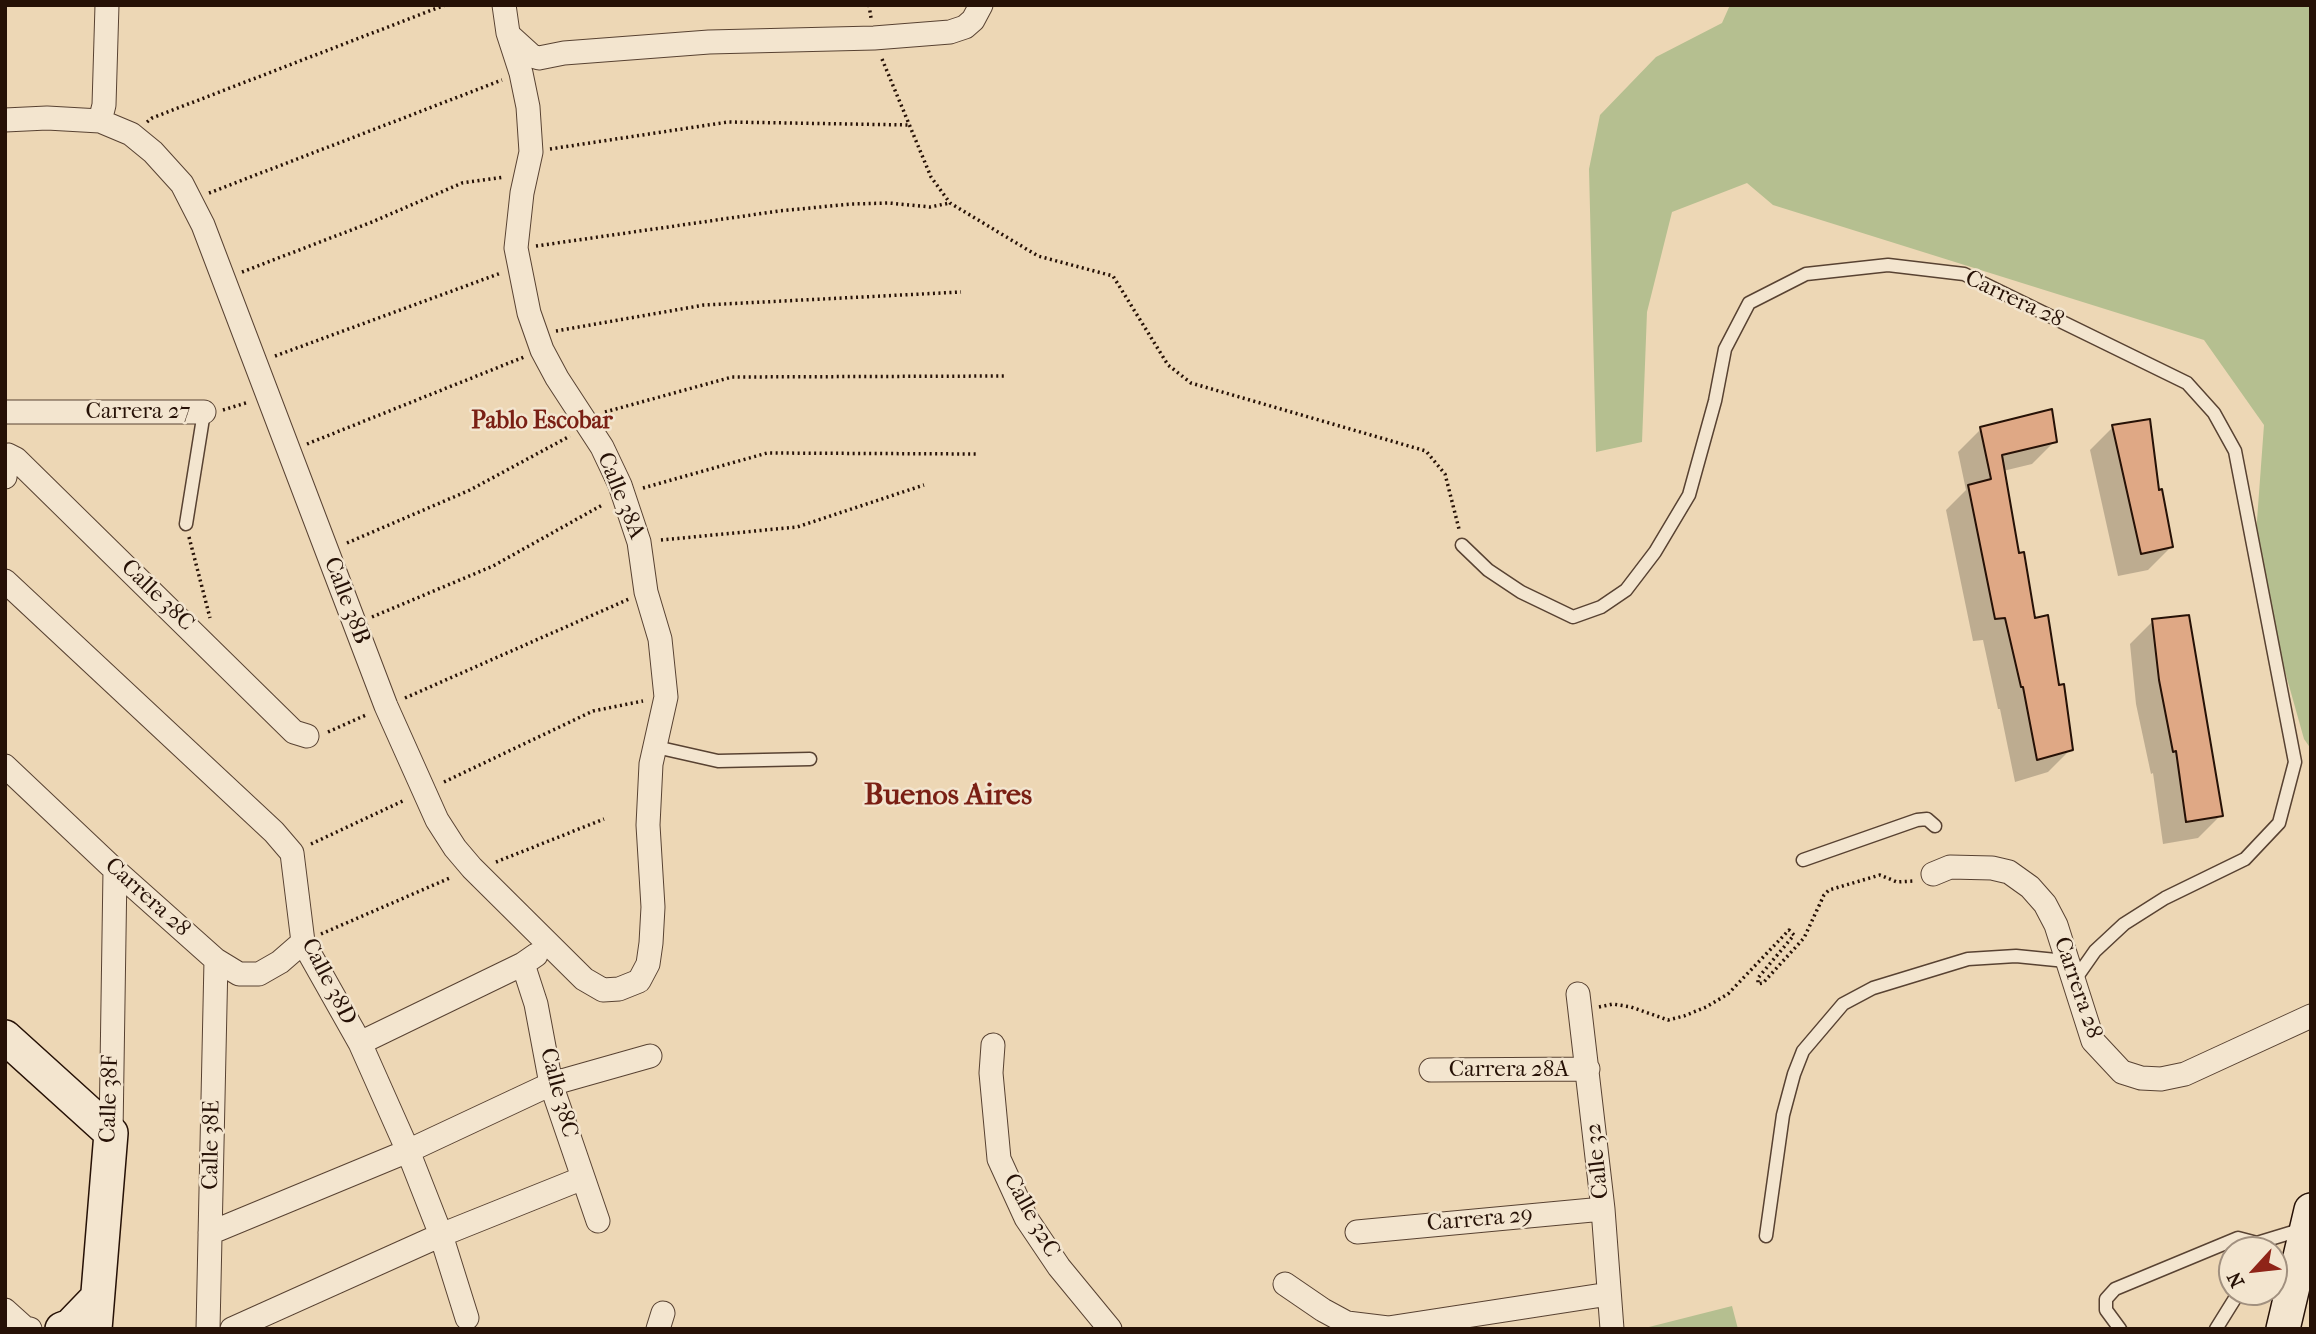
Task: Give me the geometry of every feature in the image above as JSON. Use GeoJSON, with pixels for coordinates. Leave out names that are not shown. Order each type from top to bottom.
{"type":"FeatureCollection","features":[{"type":"Feature","properties":{"kind":"street"},"geometry":{"type":"LineString","coordinates":[[100,121],[104,105],[107,5]]}},
{"type":"Feature","properties":{"kind":"street","name":"Calle 38A"},"geometry":{"type":"LineString","coordinates":[[504,5],[508,33],[521,73],[528,107],[529,162],[518,257],[529,313],[539,342],[584,422],[602,447],[623,494],[639,542],[646,592],[660,639],[666,697],[651,764],[648,825],[653,907],[648,964],[639,981],[619,989]]}},
{"type":"Feature","properties":{"kind":"street"},"geometry":{"type":"LineString","coordinates":[[508,33],[532,56],[538,58],[564,53],[709,42],[874,38],[950,32],[965,27],[973,20],[981,5]]}},
{"type":"Feature","properties":{"kind":"street","name":"Calle 38B"},"geometry":{"type":"LineString","coordinates":[[5,120],[47,118],[100,121],[131,134],[153,152],[182,184],[191,199],[224,279],[386,706],[437,820],[472,869],[584,979],[603,990],[619,989]]}},
{"type":"Feature","properties":{"kind":"street","name":"Carrera 27"},"geometry":{"type":"LineString","coordinates":[[5,412],[204,412]]}},
{"type":"Feature","properties":{"kind":"street","name":"Calle 38C"},"geometry":{"type":"LineString","coordinates":[[7,466],[16,459],[294,732],[307,736]]}},
{"type":"Feature","properties":{"kind":"street"},"geometry":{"type":"LineString","coordinates":[[5,581],[274,832],[292,853]]}},
{"type":"Feature","properties":{"kind":"street","name":"Carrera 28"},"geometry":{"type":"LineString","coordinates":[[5,765],[216,961],[239,974],[259,974],[280,962],[303,942]]}},
{"type":"Feature","properties":{"kind":"street","name":"Calle 38D"},"geometry":{"type":"LineString","coordinates":[[292,853],[303,942],[360,1043],[408,1151],[442,1235],[467,1318]]}},
{"type":"Feature","properties":{"kind":"street","name":"Carrera 28"},"geometry":{"type":"LineString","coordinates":[[1933,874],[1950,867],[1992,868],[2009,872],[2030,887],[2045,904],[2056,925],[2092,1041],[2122,1072],[2141,1078],[2161,1079],[2185,1074],[2311,1016]]}},
{"type":"Feature","properties":{"kind":"street","name":"Calle 38F"},"geometry":{"type":"LineString","coordinates":[[95,1314],[110,1133],[115,870]]}},
{"type":"Feature","properties":{"kind":"street"},"geometry":{"type":"LineString","coordinates":[[360,1043],[523,964],[550,945]]}},
{"type":"Feature","properties":{"kind":"street","name":"Calle 38E"},"geometry":{"type":"LineString","coordinates":[[208,1329],[216,961]]}},
{"type":"Feature","properties":{"kind":"street","name":"Calle 38C"},"geometry":{"type":"LineString","coordinates":[[523,964],[536,1004],[551,1084],[598,1221]]}},
{"type":"Feature","properties":{"kind":"street","name":"Calle 32"},"geometry":{"type":"LineString","coordinates":[[1579,1002],[1603,1209],[1612,1329]]}},
{"type":"Feature","properties":{"kind":"street"},"geometry":{"type":"LineString","coordinates":[[5,1037],[110,1133]]}},
{"type":"Feature","properties":{"kind":"street","name":"Calle 32C"},"geometry":{"type":"LineString","coordinates":[[993,1045],[990,1073],[999,1159],[1027,1218],[1066,1276],[1110,1329]]}},
{"type":"Feature","properties":{"kind":"street"},"geometry":{"type":"LineString","coordinates":[[210,1233],[408,1151],[551,1084],[650,1056]]}},
{"type":"Feature","properties":{"kind":"street","name":"Carrera 28A"},"geometry":{"type":"LineString","coordinates":[[1431,1070],[1588,1069]]}},
{"type":"Feature","properties":{"kind":"street"},"geometry":{"type":"LineString","coordinates":[[232,1329],[442,1235],[583,1178]]}},
{"type":"Feature","properties":{"kind":"street","name":"Carrera 29"},"geometry":{"type":"LineString","coordinates":[[1357,1232],[1603,1209]]}},
{"type":"Feature","properties":{"kind":"street"},"geometry":{"type":"LineString","coordinates":[[2283,1329],[2309,1219]]}},
{"type":"Feature","properties":{"kind":"street"},"geometry":{"type":"LineString","coordinates":[[1285,1284],[1347,1323],[1388,1328],[1609,1294]]}},
{"type":"Feature","properties":{"kind":"street"},"geometry":{"type":"LineString","coordinates":[[5,1310],[25,1328],[30,1329]]}},
{"type":"Feature","properties":{"kind":"street"},"geometry":{"type":"LineString","coordinates":[[62,1329],[95,1314]]}},
{"type":"Feature","properties":{"kind":"lane","name":"Carrera 28"},"geometry":{"type":"LineString","coordinates":[[1462,545],[1488,569],[1521,592],[1573,617],[1601,607],[1626,590],[1655,552],[1689,495],[1715,401],[1725,349],[1749,303],[1806,274],[1888,265],[1964,274],[2187,383],[2214,413],[2235,451],[2295,762],[2279,823],[2245,859],[2165,898],[2124,925],[2069,972]]}},
{"type":"Feature","properties":{"kind":"lane"},"geometry":{"type":"LineString","coordinates":[[186,524],[204,412]]}},
{"type":"Feature","properties":{"kind":"lane"},"geometry":{"type":"LineString","coordinates":[[656,747],[718,761],[810,759]]}},
{"type":"Feature","properties":{"kind":"lane"},"geometry":{"type":"LineString","coordinates":[[1803,860],[1917,820],[1927,819],[1934,826]]}},
{"type":"Feature","properties":{"kind":"lane"},"geometry":{"type":"LineString","coordinates":[[1766,1236],[1783,1115],[1794,1074],[1803,1051],[1843,1004],[1873,988],[1968,959],[2017,956],[2069,972]]}},
{"type":"Feature","properties":{"kind":"lane"},"geometry":{"type":"LineString","coordinates":[[2277,1236],[2309,1219]]}},
{"type":"Feature","properties":{"kind":"lane"},"geometry":{"type":"LineString","coordinates":[[2120,1329],[2106,1310],[2106,1299],[2115,1289],[2218,1246]]}},
{"type":"Feature","properties":{"kind":"lane"},"geometry":{"type":"LineString","coordinates":[[2216,1329],[2230,1306]]}},
{"type":"Feature","properties":{"kind":"path"},"geometry":{"type":"LineString","coordinates":[[131,134],[152,118],[446,5]]}},
{"type":"Feature","properties":{"kind":"path"},"geometry":{"type":"LineString","coordinates":[[869,5],[874,38],[931,177],[950,203],[1038,256],[1113,276],[1168,365],[1191,383],[1426,451],[1445,474],[1462,545]]}},
{"type":"Feature","properties":{"kind":"path"},"geometry":{"type":"LineString","coordinates":[[191,199],[521,73]]}},
{"type":"Feature","properties":{"kind":"path"},"geometry":{"type":"LineString","coordinates":[[224,279],[372,222],[462,183],[529,162],[728,122],[910,125]]}},
{"type":"Feature","properties":{"kind":"path"},"geometry":{"type":"LineString","coordinates":[[256,363],[518,257],[779,211],[851,204],[889,203],[930,207],[950,203]]}},
{"type":"Feature","properties":{"kind":"path"},"geometry":{"type":"LineString","coordinates":[[289,451],[436,394],[539,342],[704,305],[961,292]]}},
{"type":"Feature","properties":{"kind":"path"},"geometry":{"type":"LineString","coordinates":[[327,552],[470,490],[584,422],[732,377],[1004,376]]}},
{"type":"Feature","properties":{"kind":"path","name":"Carrera 27"},"geometry":{"type":"LineString","coordinates":[[204,412],[232,408],[268,394]]}},
{"type":"Feature","properties":{"kind":"path"},"geometry":{"type":"LineString","coordinates":[[355,625],[493,566],[623,494],[767,453],[976,454]]}},
{"type":"Feature","properties":{"kind":"path"},"geometry":{"type":"LineString","coordinates":[[639,542],[797,527],[924,485]]}},
{"type":"Feature","properties":{"kind":"path"},"geometry":{"type":"LineString","coordinates":[[186,524],[219,657]]}},
{"type":"Feature","properties":{"kind":"path"},"geometry":{"type":"LineString","coordinates":[[307,736],[322,735],[646,592]]}},
{"type":"Feature","properties":{"kind":"path"},"geometry":{"type":"LineString","coordinates":[[292,853],[593,711],[666,697]]}},
{"type":"Feature","properties":{"kind":"path"},"geometry":{"type":"LineString","coordinates":[[1579,1002],[1631,1007],[1668,1020],[1684,1016],[1728,994],[1789,930],[1794,934],[1758,978],[1758,984],[1763,983],[1804,938],[1824,895],[1829,890],[1880,875],[1897,882],[1916,881],[1933,874]]}},
{"type":"Feature","properties":{"kind":"green space"},"geometry":{"type":"Polygon","coordinates":[[[1730,5],[2311,5],[2311,749],[2304,739],[2254,561],[2264,425],[2204,340],[1773,205],[1747,183],[1672,212],[1647,312],[1642,442],[1596,452],[1589,169],[1600,115],[1656,57],[1722,23],[1730,5]]]}},
{"type":"Feature","properties":{"kind":"green space"},"geometry":{"type":"Polygon","coordinates":[[[1732,1306],[1738,1329],[1641,1329],[1732,1306]]]}},
{"type":"Feature","properties":{"kind":"building"},"geometry":{"type":"Polygon","coordinates":[[[2052,409],[2057,442],[2002,455],[2019,553],[2024,552],[2035,618],[2048,615],[2059,685],[2064,684],[2073,750],[2037,760],[2023,687],[2005,618],[1995,619],[1968,485],[1991,479],[1980,427],[2052,409]]]}},
{"type":"Feature","properties":{"kind":"building"},"geometry":{"type":"Polygon","coordinates":[[[2150,419],[2159,490],[2162,489],[2173,547],[2141,554],[2112,425],[2150,419]]]}},
{"type":"Feature","properties":{"kind":"building"},"geometry":{"type":"Polygon","coordinates":[[[2189,615],[2223,816],[2186,822],[2176,751],[2173,752],[2159,680],[2152,619],[2189,615]]]}},
{"type":"Feature","properties":{"kind":"district","name":"Pablo Escobar"},"geometry":{"type":"Point","coordinates":[542,422]}},
{"type":"Feature","properties":{"kind":"district","name":"Buenos Aires"},"geometry":{"type":"Point","coordinates":[948,797]}}]}
